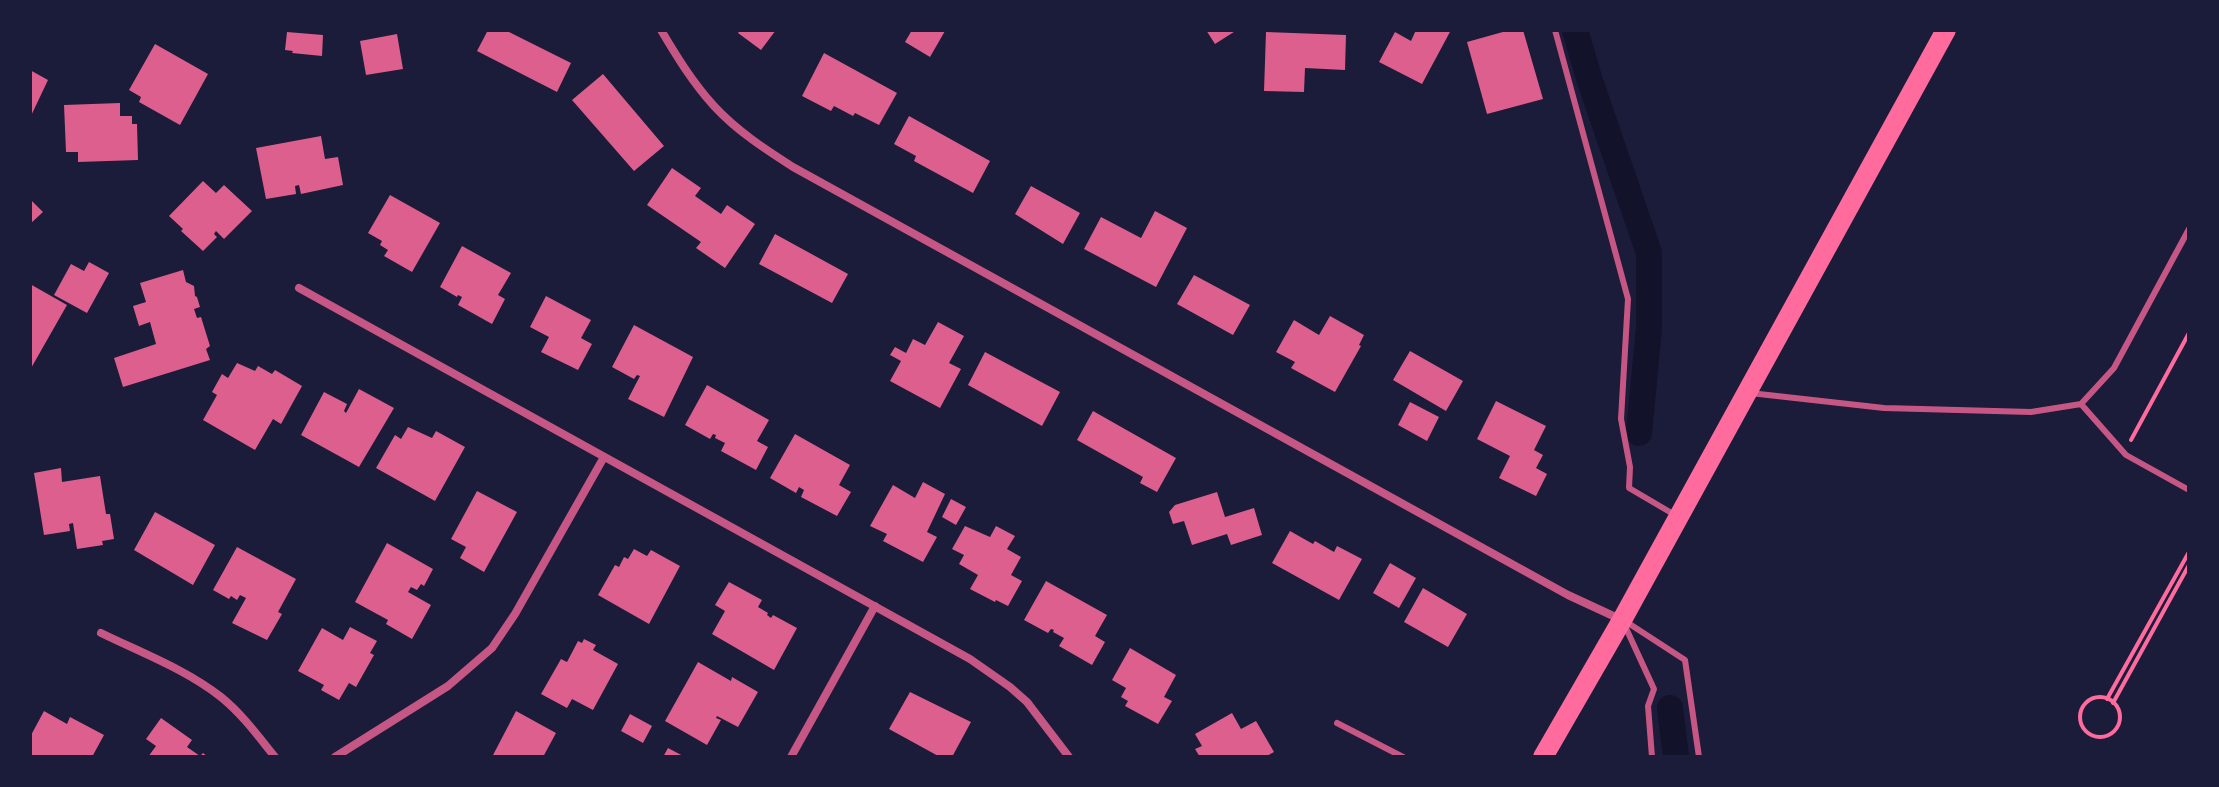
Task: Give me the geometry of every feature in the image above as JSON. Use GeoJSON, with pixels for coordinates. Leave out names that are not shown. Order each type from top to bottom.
{"type":"FeatureCollection","features":[{"type":"Feature","properties":{"kind":"main road"},"geometry":{"type":"LineString","coordinates":[[1543,757],[1622,620],[1946,30]]}},
{"type":"Feature","properties":{"kind":"street"},"geometry":{"type":"LineString","coordinates":[[661,30],[685,70],[715,107],[749,138],[793,167],[1568,595],[1622,620]]}},
{"type":"Feature","properties":{"kind":"street"},"geometry":{"type":"LineString","coordinates":[[299,288],[970,659],[1010,687],[1042,720],[1069,757]]}},
{"type":"Feature","properties":{"kind":"street"},"geometry":{"type":"LineString","coordinates":[[335,757],[448,686],[492,648],[515,614],[604,457]]}},
{"type":"Feature","properties":{"kind":"street"},"geometry":{"type":"LineString","coordinates":[[791,757],[875,606]]}},
{"type":"Feature","properties":{"kind":"street"},"geometry":{"type":"LineString","coordinates":[[101,633],[185,673],[213,692],[238,713],[275,757]]}},
{"type":"Feature","properties":{"kind":"lane"},"geometry":{"type":"LineString","coordinates":[[1555,30],[1628,299],[1621,419],[1630,467],[1629,488],[1678,516]]}},
{"type":"Feature","properties":{"kind":"lane"},"geometry":{"type":"LineString","coordinates":[[1746,392],[1884,408],[2031,412],[2081,404],[2114,368],[2189,229]]}},
{"type":"Feature","properties":{"kind":"lane"},"geometry":{"type":"LineString","coordinates":[[2081,404],[2124,453],[2189,490]]}},
{"type":"Feature","properties":{"kind":"lane"},"geometry":{"type":"LineString","coordinates":[[1622,620],[1654,689],[1648,706],[1652,757]]}},
{"type":"Feature","properties":{"kind":"lane"},"geometry":{"type":"LineString","coordinates":[[1622,620],[1685,660],[1699,757]]}},
{"type":"Feature","properties":{"kind":"lane"},"geometry":{"type":"LineString","coordinates":[[1337,723],[1403,757]]}},
{"type":"Feature","properties":{"kind":"path"},"geometry":{"type":"LineString","coordinates":[[2124,453],[2189,333]]}},
{"type":"Feature","properties":{"kind":"path"},"geometry":{"type":"LineString","coordinates":[[2107,699],[2189,552]]}},
{"type":"Feature","properties":{"kind":"path"},"geometry":{"type":"LineString","coordinates":[[2113,703],[2189,565]]}},
{"type":"Feature","properties":{"kind":"path"},"geometry":{"type":"LineString","coordinates":[[2091,699],[2107,699],[2119,712],[2116,730],[2105,737],[2088,733],[2081,725],[2081,710],[2091,699]]}},
{"type":"Feature","properties":{"kind":"building"},"geometry":{"type":"Polygon","coordinates":[[[488,30],[505,30],[571,63],[557,92],[477,51],[488,30]]]}},
{"type":"Feature","properties":{"kind":"building"},"geometry":{"type":"Polygon","coordinates":[[[740,30],[776,30],[761,50],[738,33],[740,30]]]}},
{"type":"Feature","properties":{"kind":"building"},"geometry":{"type":"Polygon","coordinates":[[[912,30],[945,31],[930,57],[905,42],[912,30]]]}},
{"type":"Feature","properties":{"kind":"building"},"geometry":{"type":"Polygon","coordinates":[[[1206,30],[1237,30],[1215,44],[1206,30]]]}},
{"type":"Feature","properties":{"kind":"building"},"geometry":{"type":"Polygon","coordinates":[[[1416,30],[1451,30],[1422,84],[1379,62],[1395,32],[1411,41],[1416,30]]]}},
{"type":"Feature","properties":{"kind":"building"},"geometry":{"type":"Polygon","coordinates":[[[1510,30],[1523,30],[1543,99],[1487,114],[1467,42],[1510,30]]]}},
{"type":"Feature","properties":{"kind":"building"},"geometry":{"type":"Polygon","coordinates":[[[287,32],[323,35],[322,56],[285,50],[287,32]]]}},
{"type":"Feature","properties":{"kind":"building"},"geometry":{"type":"Polygon","coordinates":[[[1266,32],[1346,35],[1345,70],[1305,68],[1304,92],[1264,91],[1266,32]]]}},
{"type":"Feature","properties":{"kind":"building"},"geometry":{"type":"Polygon","coordinates":[[[397,34],[403,69],[366,75],[360,41],[397,34]]]}},
{"type":"Feature","properties":{"kind":"building"},"geometry":{"type":"Polygon","coordinates":[[[155,44],[208,74],[180,125],[139,102],[141,97],[129,90],[155,44]]]}},
{"type":"Feature","properties":{"kind":"building"},"geometry":{"type":"Polygon","coordinates":[[[824,53],[897,93],[879,125],[834,106],[831,111],[802,96],[824,53]]]}},
{"type":"Feature","properties":{"kind":"building"},"geometry":{"type":"Polygon","coordinates":[[[30,70],[48,80],[30,118],[30,70]]]}},
{"type":"Feature","properties":{"kind":"building"},"geometry":{"type":"Polygon","coordinates":[[[603,74],[664,146],[634,171],[572,100],[603,74]]]}},
{"type":"Feature","properties":{"kind":"building"},"geometry":{"type":"Polygon","coordinates":[[[120,103],[120,116],[132,116],[132,124],[137,124],[138,160],[78,162],[78,152],[66,152],[64,105],[120,103]]]}},
{"type":"Feature","properties":{"kind":"building"},"geometry":{"type":"Polygon","coordinates":[[[909,116],[990,161],[973,193],[914,161],[916,156],[894,144],[909,116]]]}},
{"type":"Feature","properties":{"kind":"building"},"geometry":{"type":"Polygon","coordinates":[[[321,136],[325,159],[338,157],[343,185],[301,194],[299,185],[295,186],[296,194],[266,199],[256,148],[321,136]]]}},
{"type":"Feature","properties":{"kind":"building"},"geometry":{"type":"Polygon","coordinates":[[[672,168],[701,188],[695,196],[721,214],[727,205],[755,224],[725,268],[696,248],[701,242],[647,205],[672,168]]]}},
{"type":"Feature","properties":{"kind":"building"},"geometry":{"type":"Polygon","coordinates":[[[203,181],[216,193],[224,185],[252,211],[224,239],[216,231],[214,234],[217,237],[203,251],[169,216],[203,181]]]}},
{"type":"Feature","properties":{"kind":"building"},"geometry":{"type":"Polygon","coordinates":[[[1031,186],[1080,213],[1063,244],[1015,214],[1031,186]]]}},
{"type":"Feature","properties":{"kind":"building"},"geometry":{"type":"Polygon","coordinates":[[[390,195],[440,223],[412,272],[384,256],[388,250],[380,245],[382,241],[368,233],[390,195]]]}},
{"type":"Feature","properties":{"kind":"building"},"geometry":{"type":"Polygon","coordinates":[[[30,199],[43,212],[30,224],[30,199]]]}},
{"type":"Feature","properties":{"kind":"building"},"geometry":{"type":"Polygon","coordinates":[[[1155,211],[1187,228],[1156,287],[1084,249],[1101,217],[1141,238],[1155,211]]]}},
{"type":"Feature","properties":{"kind":"building"},"geometry":{"type":"Polygon","coordinates":[[[775,234],[848,274],[832,303],[759,264],[775,234]]]}},
{"type":"Feature","properties":{"kind":"building"},"geometry":{"type":"Polygon","coordinates":[[[462,246],[511,273],[498,295],[505,299],[492,324],[458,305],[462,297],[440,287],[462,246]]]}},
{"type":"Feature","properties":{"kind":"building"},"geometry":{"type":"Polygon","coordinates":[[[89,262],[109,273],[87,313],[54,295],[71,264],[84,271],[89,262]]]}},
{"type":"Feature","properties":{"kind":"building"},"geometry":{"type":"Polygon","coordinates":[[[183,270],[186,282],[194,286],[200,307],[194,309],[197,318],[201,317],[210,346],[206,349],[210,360],[123,387],[114,358],[156,344],[150,322],[139,326],[133,306],[146,302],[140,283],[183,270]]]}},
{"type":"Feature","properties":{"kind":"building"},"geometry":{"type":"Polygon","coordinates":[[[1194,275],[1250,305],[1233,335],[1177,304],[1194,275]]]}},
{"type":"Feature","properties":{"kind":"building"},"geometry":{"type":"Polygon","coordinates":[[[30,284],[67,305],[30,370],[30,284]]]}},
{"type":"Feature","properties":{"kind":"building"},"geometry":{"type":"Polygon","coordinates":[[[546,296],[591,320],[581,338],[592,344],[578,370],[541,352],[549,337],[530,327],[546,296]]]}},
{"type":"Feature","properties":{"kind":"building"},"geometry":{"type":"Polygon","coordinates":[[[1330,316],[1364,335],[1335,392],[1291,368],[1295,362],[1276,352],[1294,320],[1319,335],[1330,316]]]}},
{"type":"Feature","properties":{"kind":"building"},"geometry":{"type":"Polygon","coordinates":[[[938,322],[964,336],[949,363],[961,369],[940,408],[890,381],[901,361],[890,355],[895,347],[906,353],[913,339],[925,345],[938,322]]]}},
{"type":"Feature","properties":{"kind":"building"},"geometry":{"type":"Polygon","coordinates":[[[634,325],[693,357],[664,417],[628,399],[640,376],[634,379],[612,367],[634,325]]]}},
{"type":"Feature","properties":{"kind":"building"},"geometry":{"type":"Polygon","coordinates":[[[1410,351],[1463,381],[1446,411],[1393,380],[1410,351]]]}},
{"type":"Feature","properties":{"kind":"building"},"geometry":{"type":"Polygon","coordinates":[[[985,352],[1060,392],[1042,426],[968,385],[985,352]]]}},
{"type":"Feature","properties":{"kind":"building"},"geometry":{"type":"Polygon","coordinates":[[[237,363],[255,371],[258,366],[272,374],[275,370],[302,386],[281,424],[273,419],[255,450],[203,420],[217,395],[212,392],[222,374],[228,378],[237,363]]]}},
{"type":"Feature","properties":{"kind":"building"},"geometry":{"type":"Polygon","coordinates":[[[707,385],[769,420],[757,441],[768,447],[756,470],[721,451],[725,443],[715,438],[716,435],[713,434],[710,439],[685,425],[707,385]]]}},
{"type":"Feature","properties":{"kind":"building"},"geometry":{"type":"Polygon","coordinates":[[[359,389],[394,408],[359,467],[301,435],[324,392],[347,404],[346,413],[359,389]]]}},
{"type":"Feature","properties":{"kind":"building"},"geometry":{"type":"Polygon","coordinates":[[[1496,401],[1546,426],[1534,450],[1543,455],[1536,468],[1547,474],[1536,496],[1499,478],[1510,456],[1477,439],[1496,401]]]}},
{"type":"Feature","properties":{"kind":"building"},"geometry":{"type":"Polygon","coordinates":[[[1410,402],[1439,417],[1427,441],[1398,425],[1410,402]]]}},
{"type":"Feature","properties":{"kind":"building"},"geometry":{"type":"Polygon","coordinates":[[[1093,411],[1176,458],[1157,492],[1140,483],[1143,477],[1077,440],[1093,411]]]}},
{"type":"Feature","properties":{"kind":"building"},"geometry":{"type":"Polygon","coordinates":[[[408,427],[432,438],[436,431],[465,447],[435,501],[376,468],[395,435],[401,439],[408,427]]]}},
{"type":"Feature","properties":{"kind":"building"},"geometry":{"type":"Polygon","coordinates":[[[795,434],[850,465],[839,485],[851,492],[837,516],[801,497],[804,490],[799,487],[796,493],[770,478],[795,434]]]}},
{"type":"Feature","properties":{"kind":"building"},"geometry":{"type":"Polygon","coordinates":[[[61,468],[62,482],[100,476],[114,539],[102,541],[103,545],[77,549],[73,523],[69,524],[70,531],[44,535],[34,473],[61,468]]]}},
{"type":"Feature","properties":{"kind":"building"},"geometry":{"type":"Polygon","coordinates":[[[923,482],[945,494],[927,532],[937,537],[923,562],[883,541],[887,534],[870,526],[893,485],[915,498],[923,482]]]}},
{"type":"Feature","properties":{"kind":"building"},"geometry":{"type":"Polygon","coordinates":[[[477,491],[517,512],[484,572],[460,558],[466,547],[451,539],[477,491]]]}},
{"type":"Feature","properties":{"kind":"building"},"geometry":{"type":"Polygon","coordinates":[[[1217,492],[1225,517],[1254,508],[1262,535],[1231,545],[1227,534],[1192,545],[1184,521],[1173,524],[1169,512],[1175,505],[1217,492]]]}},
{"type":"Feature","properties":{"kind":"building"},"geometry":{"type":"Polygon","coordinates":[[[951,499],[966,507],[956,525],[942,517],[951,499]]]}},
{"type":"Feature","properties":{"kind":"building"},"geometry":{"type":"Polygon","coordinates":[[[155,512],[215,545],[193,585],[134,550],[155,512]]]}},
{"type":"Feature","properties":{"kind":"building"},"geometry":{"type":"Polygon","coordinates":[[[965,526],[990,537],[996,526],[1015,536],[1007,549],[1021,557],[1011,575],[1022,581],[1008,606],[970,589],[978,575],[959,564],[964,555],[952,549],[965,526]]]}},
{"type":"Feature","properties":{"kind":"building"},"geometry":{"type":"Polygon","coordinates":[[[1290,531],[1313,544],[1315,541],[1334,552],[1337,546],[1362,559],[1339,600],[1272,563],[1290,531]]]}},
{"type":"Feature","properties":{"kind":"building"},"geometry":{"type":"Polygon","coordinates":[[[387,543],[433,569],[424,586],[421,584],[417,590],[411,587],[408,592],[431,605],[412,639],[386,624],[388,620],[355,602],[387,543]]]}},
{"type":"Feature","properties":{"kind":"building"},"geometry":{"type":"Polygon","coordinates":[[[237,547],[296,579],[267,640],[232,623],[246,598],[240,595],[237,600],[231,596],[229,599],[213,590],[237,547]]]}},
{"type":"Feature","properties":{"kind":"building"},"geometry":{"type":"Polygon","coordinates":[[[634,549],[647,556],[651,550],[680,566],[649,624],[598,595],[615,565],[619,567],[624,557],[628,559],[634,549]]]}},
{"type":"Feature","properties":{"kind":"building"},"geometry":{"type":"Polygon","coordinates":[[[1390,563],[1416,578],[1399,608],[1373,593],[1390,563]]]}},
{"type":"Feature","properties":{"kind":"building"},"geometry":{"type":"Polygon","coordinates":[[[1046,581],[1107,615],[1095,636],[1105,642],[1092,665],[1059,646],[1064,638],[1054,630],[1048,633],[1024,620],[1046,581]]]}},
{"type":"Feature","properties":{"kind":"building"},"geometry":{"type":"Polygon","coordinates":[[[729,582],[762,600],[758,607],[771,618],[773,615],[797,628],[774,670],[712,634],[725,611],[715,605],[729,582]]]}},
{"type":"Feature","properties":{"kind":"building"},"geometry":{"type":"Polygon","coordinates":[[[1423,588],[1467,614],[1448,647],[1404,622],[1423,588]]]}},
{"type":"Feature","properties":{"kind":"building"},"geometry":{"type":"Polygon","coordinates":[[[350,627],[377,641],[370,653],[374,655],[356,687],[349,683],[339,700],[321,690],[324,685],[298,671],[322,628],[343,640],[350,627]]]}},
{"type":"Feature","properties":{"kind":"building"},"geometry":{"type":"Polygon","coordinates":[[[584,639],[596,645],[593,650],[618,664],[593,710],[572,699],[567,708],[541,694],[561,659],[567,662],[578,641],[582,643],[584,639]]]}},
{"type":"Feature","properties":{"kind":"building"},"geometry":{"type":"Polygon","coordinates":[[[1130,648],[1176,675],[1164,697],[1172,701],[1158,724],[1125,706],[1128,701],[1121,697],[1126,688],[1112,680],[1130,648]]]}},
{"type":"Feature","properties":{"kind":"building"},"geometry":{"type":"Polygon","coordinates":[[[698,662],[758,692],[738,727],[717,716],[721,720],[707,745],[665,721],[698,662]]]}},
{"type":"Feature","properties":{"kind":"building"},"geometry":{"type":"Polygon","coordinates":[[[910,692],[971,722],[952,757],[940,757],[889,729],[910,692]]]}},
{"type":"Feature","properties":{"kind":"building"},"geometry":{"type":"Polygon","coordinates":[[[44,711],[67,724],[70,717],[104,735],[92,757],[30,757],[30,737],[44,711]]]}},
{"type":"Feature","properties":{"kind":"building"},"geometry":{"type":"Polygon","coordinates":[[[516,711],[556,733],[543,757],[492,757],[516,711]]]}},
{"type":"Feature","properties":{"kind":"building"},"geometry":{"type":"Polygon","coordinates":[[[1232,713],[1241,729],[1256,721],[1274,752],[1265,757],[1200,757],[1195,749],[1202,746],[1195,734],[1232,713]]]}},
{"type":"Feature","properties":{"kind":"building"},"geometry":{"type":"Polygon","coordinates":[[[630,714],[652,726],[643,743],[621,731],[630,714]]]}},
{"type":"Feature","properties":{"kind":"building"},"geometry":{"type":"Polygon","coordinates":[[[161,718],[192,740],[187,747],[200,756],[203,753],[208,757],[148,757],[156,746],[146,739],[161,718]]]}},
{"type":"Feature","properties":{"kind":"building"},"geometry":{"type":"Polygon","coordinates":[[[668,748],[685,757],[663,757],[668,748]]]}},
{"type":"Feature","properties":{"kind":"waterway"},"geometry":{"type":"LineString","coordinates":[[1575,30],[1649,253],[1649,328],[1639,433]]}},
{"type":"Feature","properties":{"kind":"waterway"},"geometry":{"type":"LineString","coordinates":[[1670,708],[1676,757]]}}]}
